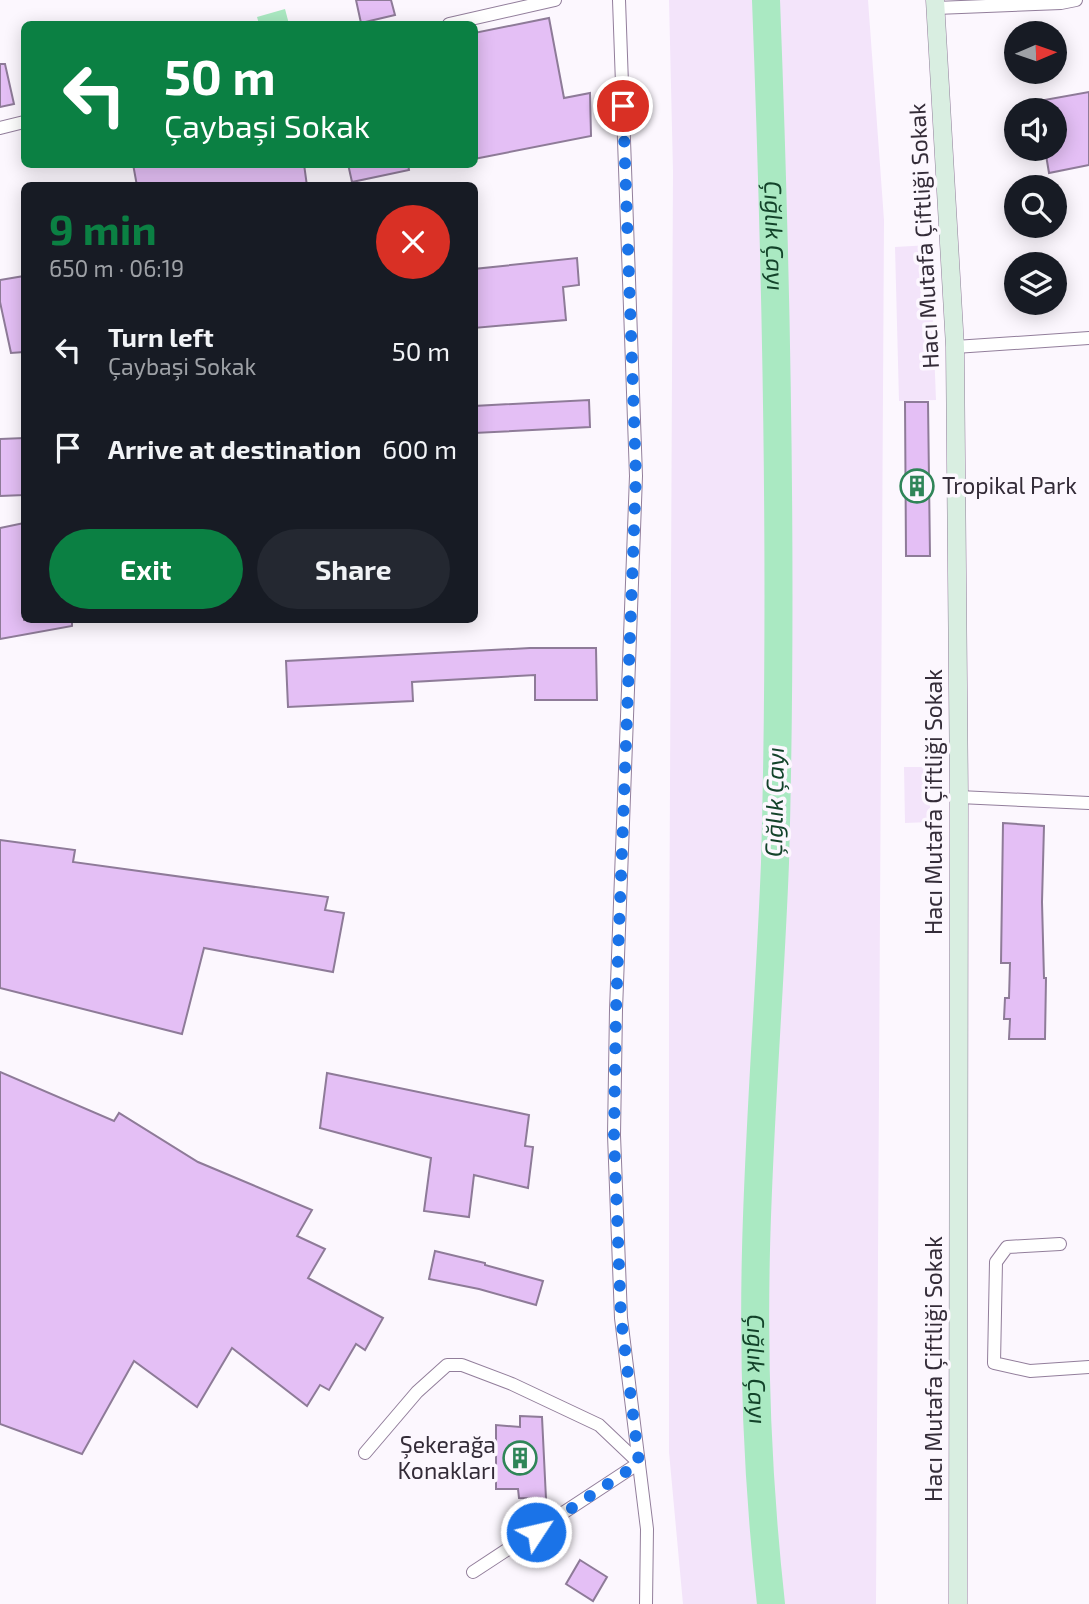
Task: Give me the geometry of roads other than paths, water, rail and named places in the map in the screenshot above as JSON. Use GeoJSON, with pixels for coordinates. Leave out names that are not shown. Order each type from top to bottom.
{"type":"FeatureCollection","features":[{"type":"Feature","properties":{"kind":"street"},"geometry":{"type":"LineString","coordinates":[[462,21],[555,0]]}},
{"type":"Feature","properties":{"kind":"street"},"geometry":{"type":"LineString","coordinates":[[620,0],[636,476],[616,1010],[614,1135],[621,1318],[647,1529],[646,1604]]}},
{"type":"Feature","properties":{"kind":"street"},"geometry":{"type":"LineString","coordinates":[[936,4],[1061,3],[1076,0]]}},
{"type":"Feature","properties":{"kind":"street","name":"Hacı Mutafa Çiftliği Sokak"},"geometry":{"type":"LineString","coordinates":[[936,4],[956,347],[959,797],[958,1604]]}},
{"type":"Feature","properties":{"kind":"street"},"geometry":{"type":"LineString","coordinates":[[0,128],[21,123]]}},
{"type":"Feature","properties":{"kind":"street"},"geometry":{"type":"LineString","coordinates":[[956,347],[1089,338]]}},
{"type":"Feature","properties":{"kind":"street"},"geometry":{"type":"LineString","coordinates":[[959,797],[1089,803]]}},
{"type":"Feature","properties":{"kind":"street"},"geometry":{"type":"LineString","coordinates":[[1060,1244],[1007,1247],[996,1262],[994,1363],[1030,1371],[1089,1367]]}},
{"type":"Feature","properties":{"kind":"street"},"geometry":{"type":"LineString","coordinates":[[365,1453],[417,1392],[447,1365],[462,1365],[512,1384],[599,1425],[639,1463]]}},
{"type":"Feature","properties":{"kind":"street"},"geometry":{"type":"LineString","coordinates":[[473,1572],[639,1463]]}},
{"type":"Feature","properties":{"kind":"waterway","name":"Çığlık Çayı"},"geometry":{"type":"LineString","coordinates":[[766,0],[776,324],[779,647],[775,863],[757,1202],[755,1338],[760,1471],[771,1604]]}},
{"type":"Feature","properties":{"kind":"place","name":"Tropikal Park"},"geometry":{"type":"Point","coordinates":[917,486]}},
{"type":"Feature","properties":{"kind":"place","name":"Şekerağa Konakları"},"geometry":{"type":"Point","coordinates":[520,1458]}}]}
